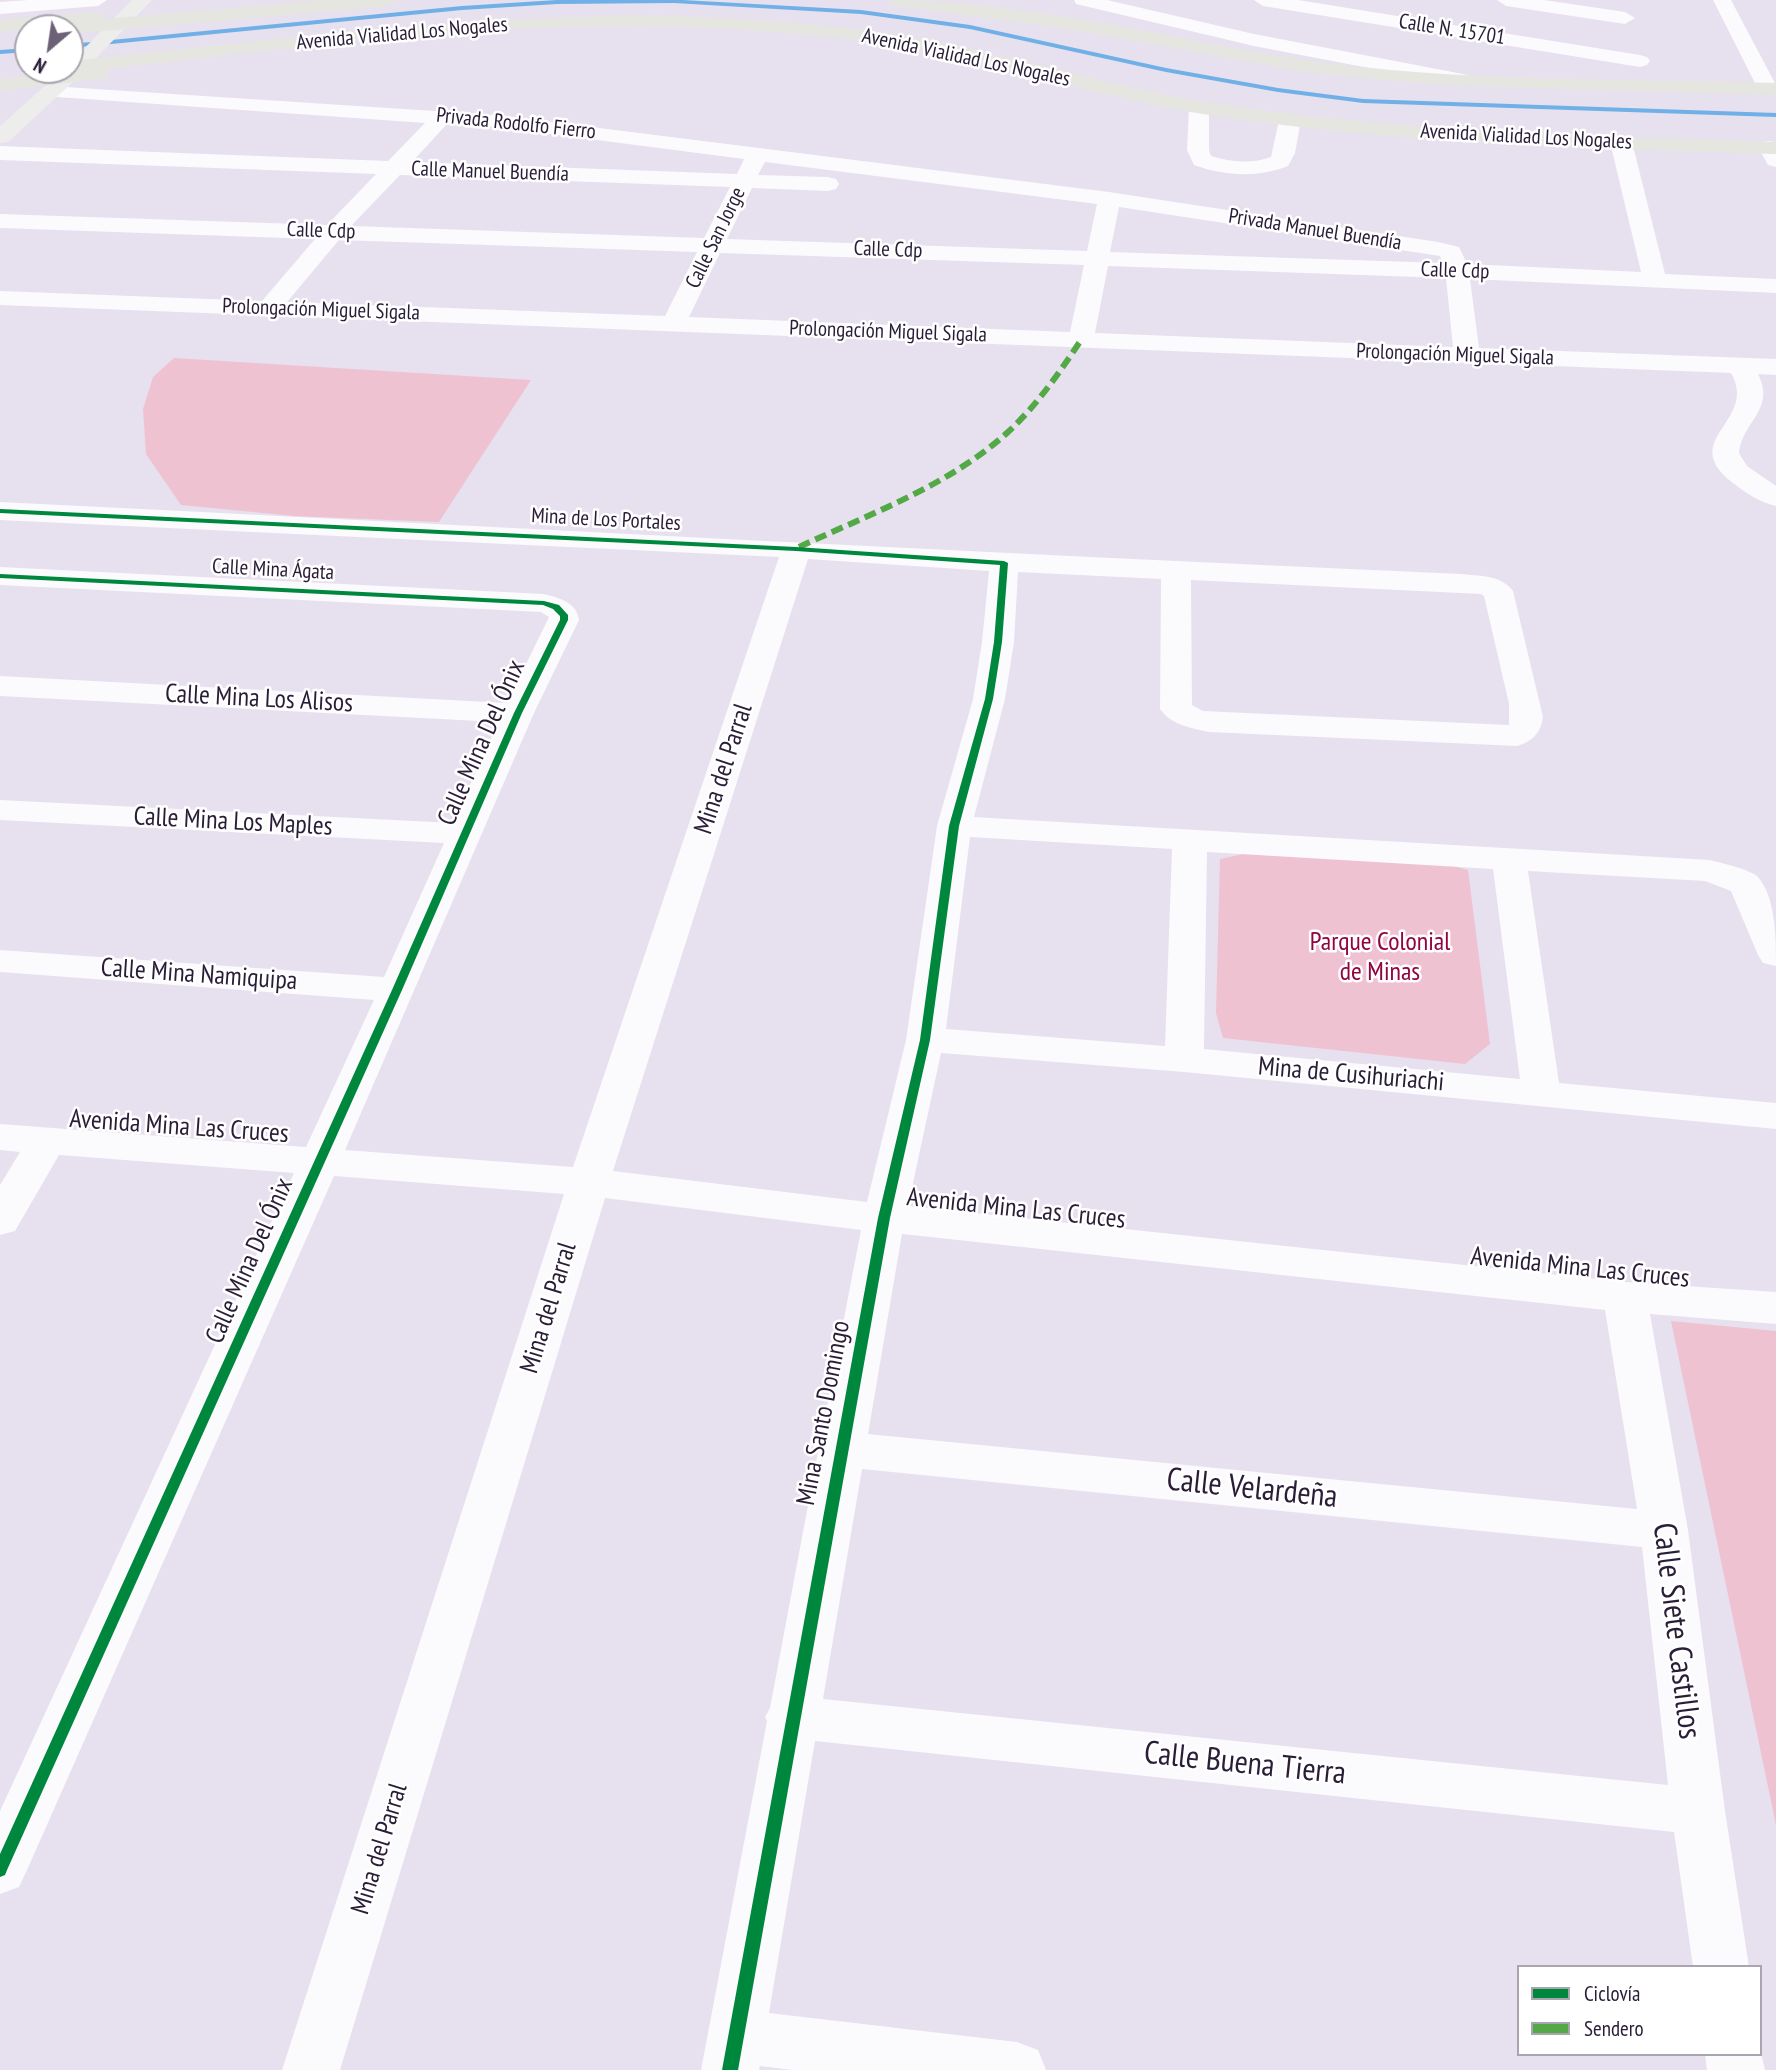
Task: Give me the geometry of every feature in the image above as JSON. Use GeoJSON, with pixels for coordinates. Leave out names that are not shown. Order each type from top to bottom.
{"type":"FeatureCollection","features":[{"type":"Feature","properties":{"kind":"highway"},"geometry":{"type":"LineString","coordinates":[[0,26],[97,13],[126,18],[288,0]]}},
{"type":"Feature","properties":{"kind":"highway","name":"Avenida Vialidad Los Nogales"},"geometry":{"type":"LineString","coordinates":[[84,27],[388,0]]}},
{"type":"Feature","properties":{"kind":"highway","name":"Avenida Vialidad Los Nogales"},"geometry":{"type":"LineString","coordinates":[[895,0],[1069,23],[1301,65],[1463,80],[1770,83]]}},
{"type":"Feature","properties":{"kind":"highway"},"geometry":{"type":"LineString","coordinates":[[967,0],[1044,13],[1069,23]]}},
{"type":"Feature","properties":{"kind":"highway","name":"Avenida Vialidad Los Nogales"},"geometry":{"type":"LineString","coordinates":[[84,70],[489,24],[579,21],[729,24],[846,34],[972,56],[1199,107],[1290,120],[1450,134],[1774,152]]}},
{"type":"Feature","properties":{"kind":"highway"},"geometry":{"type":"LineString","coordinates":[[84,71],[394,42],[500,34],[615,30],[739,34],[972,56]]}},
{"type":"Feature","properties":{"kind":"main road"},"geometry":{"type":"LineString","coordinates":[[84,28],[97,13],[116,0]]}},
{"type":"Feature","properties":{"kind":"main road"},"geometry":{"type":"LineString","coordinates":[[84,57],[143,0]]}},
{"type":"Feature","properties":{"kind":"main road"},"geometry":{"type":"LineString","coordinates":[[0,104],[24,84]]}},
{"type":"Feature","properties":{"kind":"main road"},"geometry":{"type":"LineString","coordinates":[[0,137],[57,84]]}},
{"type":"Feature","properties":{"kind":"street","name":"Avenida Vialidad Los Nogales"},"geometry":{"type":"LineString","coordinates":[[1083,0],[1254,40],[1463,80]]}},
{"type":"Feature","properties":{"kind":"street","name":"Calle N. 15701"},"geometry":{"type":"LineString","coordinates":[[1263,0],[1640,61]]}},
{"type":"Feature","properties":{"kind":"street"},"geometry":{"type":"LineString","coordinates":[[1506,0],[1625,18]]}},
{"type":"Feature","properties":{"kind":"street"},"geometry":{"type":"LineString","coordinates":[[1722,0],[1770,83]]}},
{"type":"Feature","properties":{"kind":"street"},"geometry":{"type":"LineString","coordinates":[[1166,20],[1185,6]]}},
{"type":"Feature","properties":{"kind":"street"},"geometry":{"type":"LineString","coordinates":[[0,8],[97,13]]}},
{"type":"Feature","properties":{"kind":"street","name":"Privada Rodolfo Fierro"},"geometry":{"type":"LineString","coordinates":[[50,92],[443,116],[759,153],[980,183]]}},
{"type":"Feature","properties":{"kind":"street"},"geometry":{"type":"LineString","coordinates":[[1199,107],[1198,150],[1202,160],[1220,165],[1254,167],[1280,161],[1290,120]]}},
{"type":"Feature","properties":{"kind":"street"},"geometry":{"type":"LineString","coordinates":[[269,308],[333,232],[443,116]]}},
{"type":"Feature","properties":{"kind":"street"},"geometry":{"type":"LineString","coordinates":[[1621,142],[1653,274]]}},
{"type":"Feature","properties":{"kind":"street","name":"Calle Manuel Buendía"},"geometry":{"type":"LineString","coordinates":[[0,153],[743,182],[926,185],[980,183]]}},
{"type":"Feature","properties":{"kind":"street","name":"Calle San Jorge"},"geometry":{"type":"LineString","coordinates":[[674,323],[759,153]]}},
{"type":"Feature","properties":{"kind":"street","name":"Privada Manuel Buendía"},"geometry":{"type":"LineString","coordinates":[[980,183],[1262,220],[1454,261]]}},
{"type":"Feature","properties":{"kind":"street"},"geometry":{"type":"LineString","coordinates":[[1081,340],[1109,199]]}},
{"type":"Feature","properties":{"kind":"street","name":"Calle Cdp"},"geometry":{"type":"LineString","coordinates":[[0,221],[1096,258],[1454,261],[1776,285]]}},
{"type":"Feature","properties":{"kind":"street"},"geometry":{"type":"LineString","coordinates":[[1454,261],[1467,355]]}},
{"type":"Feature","properties":{"kind":"street","name":"Prolongación Miguel Sigala"},"geometry":{"type":"LineString","coordinates":[[0,298],[1776,367]]}},
{"type":"Feature","properties":{"kind":"street"},"geometry":{"type":"LineString","coordinates":[[1740,366],[1749,381],[1753,399],[1733,431],[1726,450],[1726,459],[1737,472],[1776,498]]}},
{"type":"Feature","properties":{"kind":"street","name":"Mina de Los Portales"},"geometry":{"type":"LineString","coordinates":[[0,511],[796,549],[1004,563],[1176,570],[1448,582],[1488,586],[1498,591],[1525,704],[1527,719],[1524,730],[1517,736],[1377,730],[1209,722],[1184,715],[1176,709],[1176,570]]}},
{"type":"Feature","properties":{"kind":"street","name":"Mina del Parral"},"geometry":{"type":"LineString","coordinates":[[311,2070],[589,1182],[796,549]]}},
{"type":"Feature","properties":{"kind":"street","name":"Mina Santo Domingo"},"geometry":{"type":"LineString","coordinates":[[733,2053],[840,1449],[884,1218],[925,1040],[954,826],[989,699],[998,642],[1004,563]]}},
{"type":"Feature","properties":{"kind":"street","name":"Calle Mina Ágata"},"geometry":{"type":"LineString","coordinates":[[0,576],[544,603]]}},
{"type":"Feature","properties":{"kind":"street","name":"Calle Mina Del Ónix"},"geometry":{"type":"LineString","coordinates":[[0,1870],[321,1160],[518,713],[564,620],[560,611],[544,603]]}},
{"type":"Feature","properties":{"kind":"street","name":"Calle Mina Los Alisos"},"geometry":{"type":"LineString","coordinates":[[0,686],[518,713]]}},
{"type":"Feature","properties":{"kind":"street","name":"Calle Mina Los Maples"},"geometry":{"type":"LineString","coordinates":[[0,810],[466,834]]}},
{"type":"Feature","properties":{"kind":"street"},"geometry":{"type":"LineString","coordinates":[[954,826],[1710,871],[1744,883],[1751,891],[1776,955]]}},
{"type":"Feature","properties":{"kind":"street"},"geometry":{"type":"LineString","coordinates":[[1184,1060],[1190,839]]}},
{"type":"Feature","properties":{"kind":"street"},"geometry":{"type":"LineString","coordinates":[[1509,858],[1541,1092]]}},
{"type":"Feature","properties":{"kind":"street","name":"Calle Mina Namiquipa"},"geometry":{"type":"LineString","coordinates":[[0,961],[397,990]]}},
{"type":"Feature","properties":{"kind":"street","name":"Mina de Cusihuriachi"},"geometry":{"type":"LineString","coordinates":[[925,1040],[1184,1060],[1776,1116]]}},
{"type":"Feature","properties":{"kind":"street","name":"Avenida Mina Las Cruces"},"geometry":{"type":"LineString","coordinates":[[0,1137],[589,1182],[884,1218],[1625,1297],[1776,1308]]}},
{"type":"Feature","properties":{"kind":"street"},"geometry":{"type":"LineString","coordinates":[[0,1221],[47,1140]]}},
{"type":"Feature","properties":{"kind":"street","name":"Calle Siete Castillos"},"geometry":{"type":"LineString","coordinates":[[1625,1297],[1664,1530],[1698,1811],[1721,1965]]}},
{"type":"Feature","properties":{"kind":"street","name":"Calle Velardeña"},"geometry":{"type":"LineString","coordinates":[[840,1449],[1664,1530]]}},
{"type":"Feature","properties":{"kind":"street","name":"Calle Buena Tierra"},"geometry":{"type":"LineString","coordinates":[[791,1717],[1698,1811]]}},
{"type":"Feature","properties":{"kind":"street"},"geometry":{"type":"LineString","coordinates":[[733,2053],[1017,2070]]}},
{"type":"Feature","properties":{"kind":"green space"},"geometry":{"type":"Polygon","coordinates":[[[174,358],[531,380],[439,522],[294,516],[181,505],[146,454],[143,409],[153,377],[174,358]]]}},
{"type":"Feature","properties":{"kind":"green space","name":"Parque Colonial de Minas"},"geometry":{"type":"Polygon","coordinates":[[[1248,853],[1446,864],[1468,870],[1490,1044],[1465,1064],[1223,1038],[1216,1013],[1220,859],[1248,853]]]}},
{"type":"Feature","properties":{"kind":"green space"},"geometry":{"type":"Polygon","coordinates":[[[1671,1321],[1776,1331],[1776,1825],[1671,1321]]]}},
{"type":"Feature","properties":{"kind":"waterway"},"geometry":{"type":"LineString","coordinates":[[84,45],[462,8],[557,2],[674,1],[861,12],[970,27],[1166,70],[1278,90],[1363,101],[1776,115]]}},
{"type":"Feature","properties":{"kind":"waterway"},"geometry":{"type":"LineString","coordinates":[[0,52],[14,51]]}},
{"type":"Feature","properties":{"kind":"marked path"},"geometry":{"type":"LineString","coordinates":[[799,547],[926,487],[996,442],[1031,408],[1081,340]]}},
{"type":"Feature","properties":{"kind":"cycle path"},"geometry":{"type":"LineString","coordinates":[[0,511],[796,549],[1004,563],[998,642],[989,699],[954,826],[925,1040],[884,1218],[730,2070]]}},
{"type":"Feature","properties":{"kind":"cycle path"},"geometry":{"type":"LineString","coordinates":[[0,576],[544,603],[556,607],[564,615],[0,1870]]}}]}
